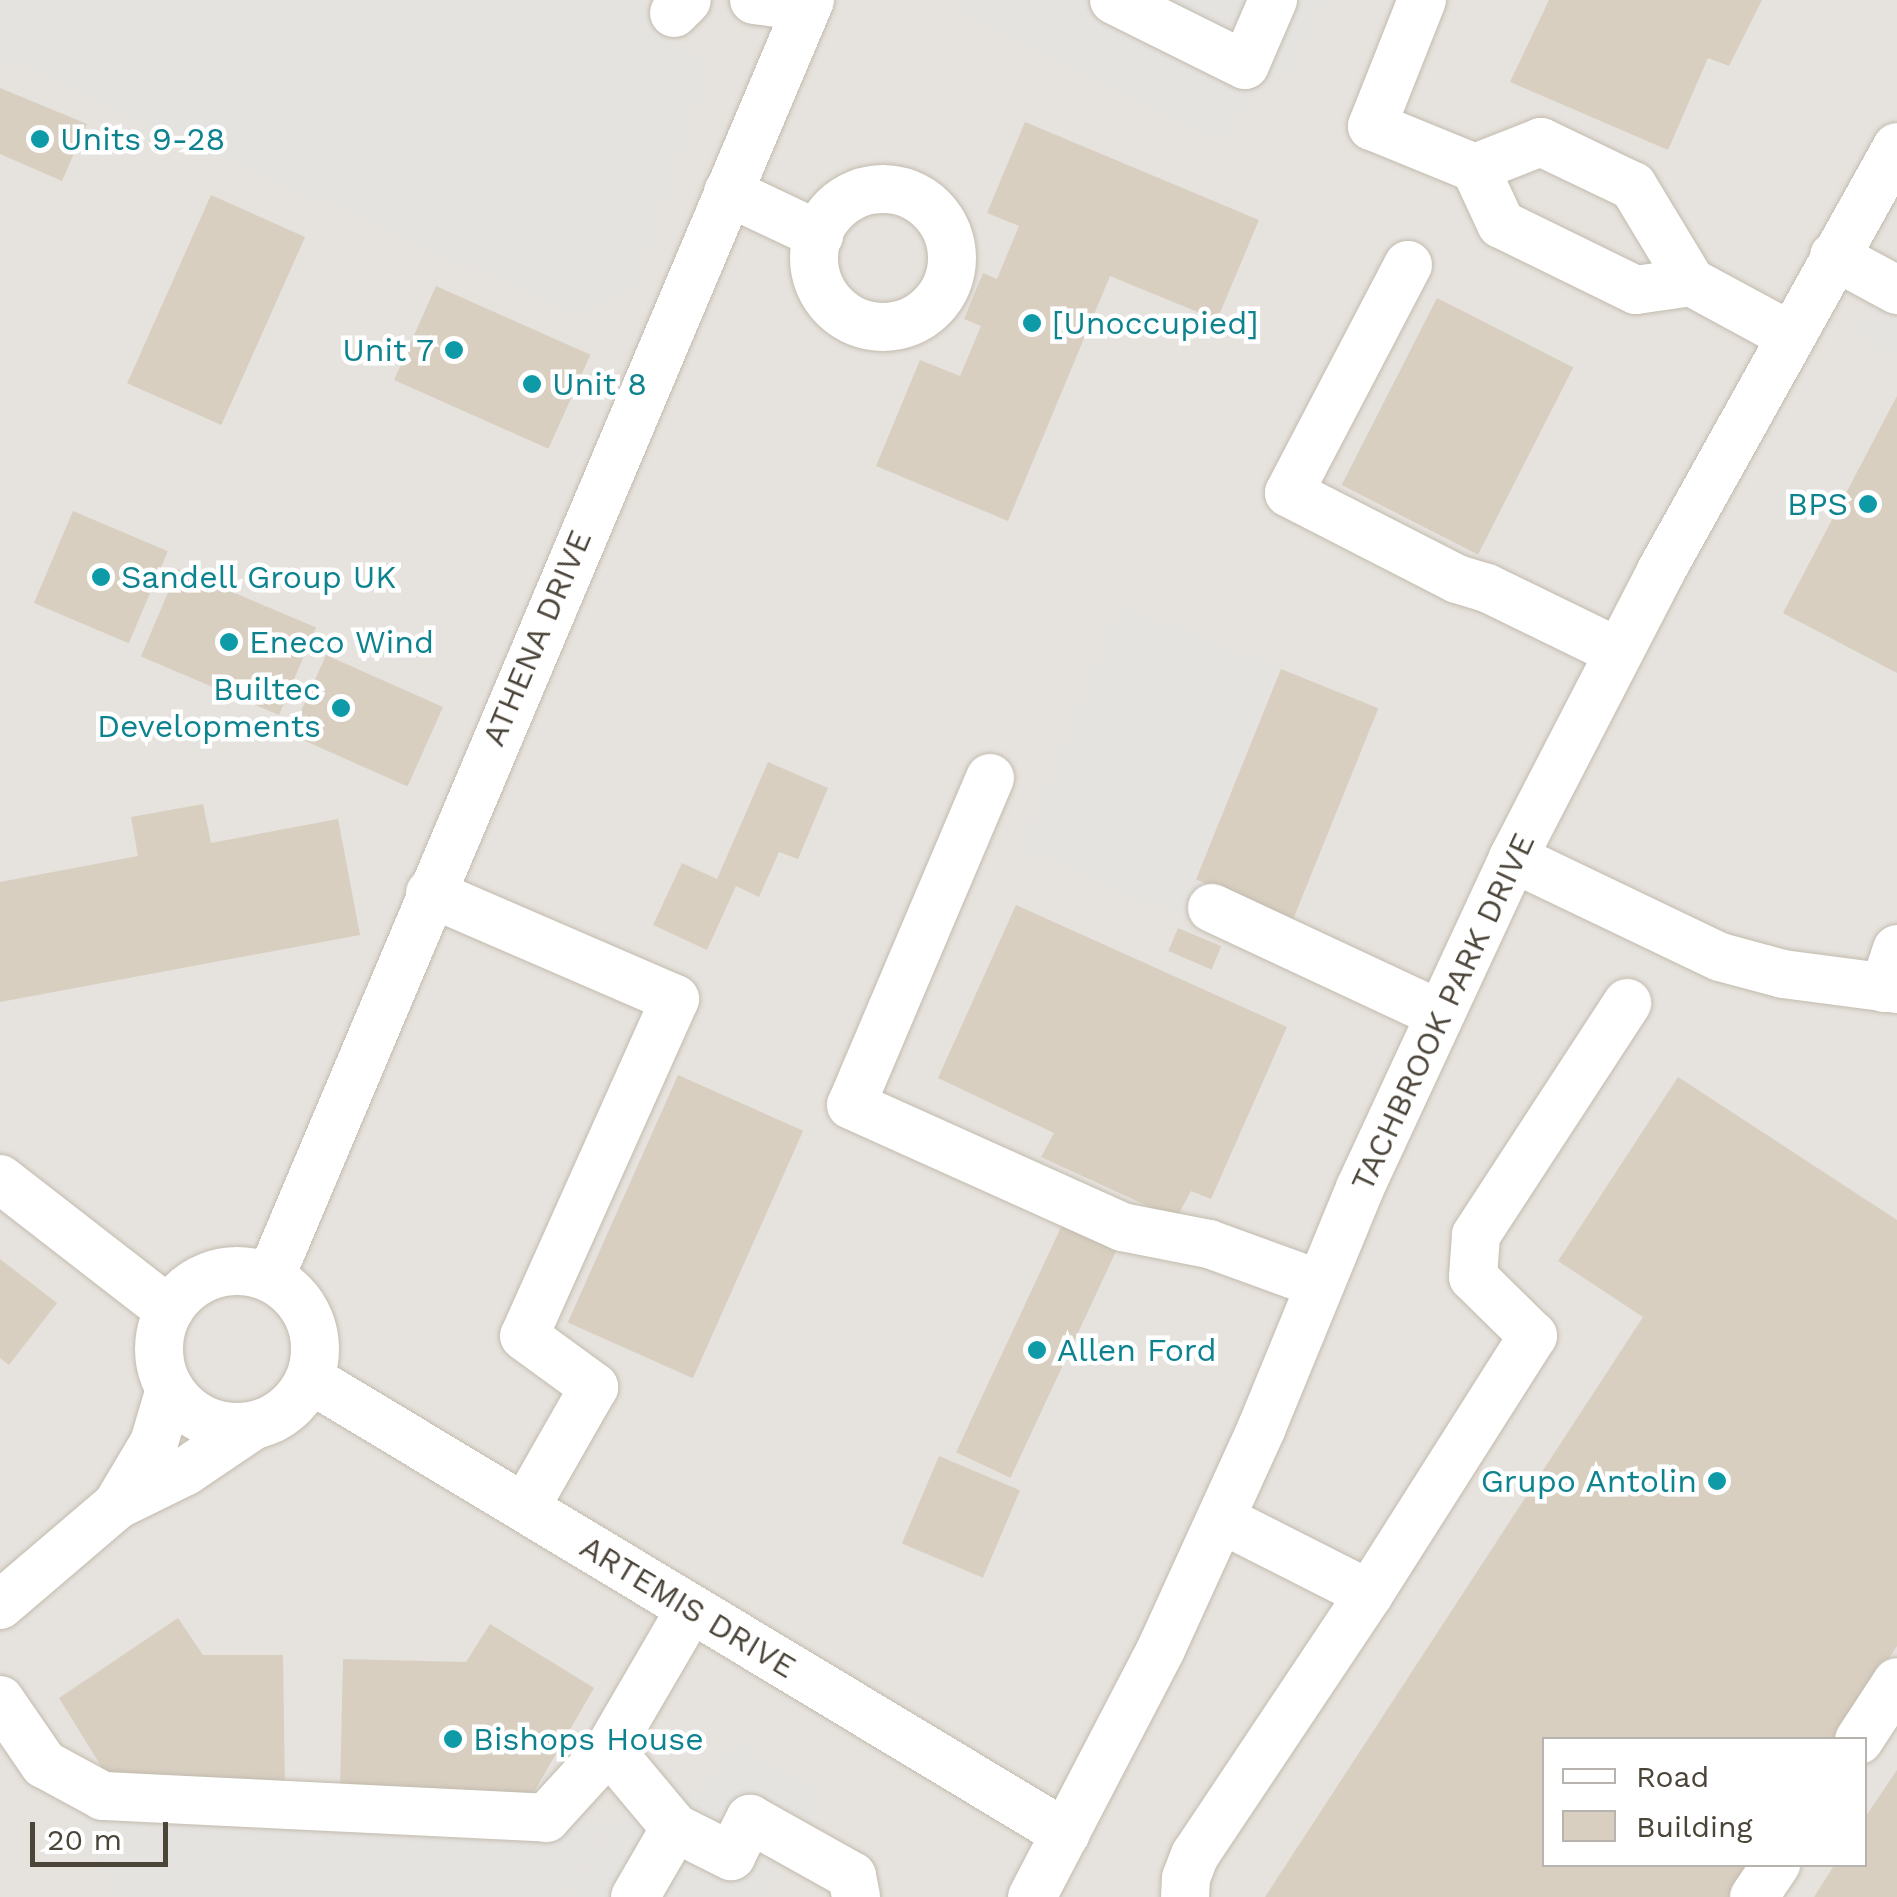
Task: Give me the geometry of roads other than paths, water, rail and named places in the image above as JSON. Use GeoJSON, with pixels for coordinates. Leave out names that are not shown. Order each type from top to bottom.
{"type":"FeatureCollection","features":[{"type":"Feature","properties":{"kind":"street"},"geometry":{"type":"LineString","coordinates":[[754,0],[809,4]]}},
{"type":"Feature","properties":{"kind":"street"},"geometry":{"type":"LineString","coordinates":[[1114,0],[1245,66],[1274,0]]}},
{"type":"Feature","properties":{"kind":"street"},"geometry":{"type":"LineString","coordinates":[[1422,0],[1372,126],[1475,168],[1501,224],[1636,290],[1691,282]]}},
{"type":"Feature","properties":{"kind":"street","name":"ATHENA DRIVE"},"geometry":{"type":"LineString","coordinates":[[270,1278],[809,4]]}},
{"type":"Feature","properties":{"kind":"street"},"geometry":{"type":"LineString","coordinates":[[1475,168],[1541,142],[1633,186],[1691,282],[1789,334]]}},
{"type":"Feature","properties":{"kind":"street","name":"TACHBROOK PARK DRIVE"},"geometry":{"type":"LineString","coordinates":[[1032,1897],[1147,1679],[1221,1519],[1438,1014],[1513,858],[1618,652],[1789,334],[1897,147]]}},
{"type":"Feature","properties":{"kind":"street"},"geometry":{"type":"LineString","coordinates":[[728,192],[819,235]]}},
{"type":"Feature","properties":{"kind":"street"},"geometry":{"type":"LineString","coordinates":[[1834,256],[1897,290]]}},
{"type":"Feature","properties":{"kind":"street"},"geometry":{"type":"LineString","coordinates":[[1408,264],[1289,492],[1457,579],[1487,588],[1618,652]]}},
{"type":"Feature","properties":{"kind":"street"},"geometry":{"type":"LineString","coordinates":[[990,778],[851,1105],[1122,1227],[1209,1244],[1320,1284]]}},
{"type":"Feature","properties":{"kind":"street"},"geometry":{"type":"LineString","coordinates":[[1513,858],[1720,957],[1783,974],[1893,975]]}},
{"type":"Feature","properties":{"kind":"street"},"geometry":{"type":"LineString","coordinates":[[430,893],[675,999],[524,1336],[594,1387],[526,1508]]}},
{"type":"Feature","properties":{"kind":"street"},"geometry":{"type":"LineString","coordinates":[[1212,908],[1438,1014]]}},
{"type":"Feature","properties":{"kind":"street"},"geometry":{"type":"LineString","coordinates":[[1185,1897],[1186,1878],[1195,1855],[1369,1594],[1533,1336],[1473,1277],[1476,1235],[1627,1003]]}},
{"type":"Feature","properties":{"kind":"street"},"geometry":{"type":"LineString","coordinates":[[0,1179],[169,1310]]}},
{"type":"Feature","properties":{"kind":"street"},"geometry":{"type":"LineString","coordinates":[[0,1605],[116,1505],[186,1471],[251,1426],[286,1410],[310,1379],[314,1332],[290,1291],[270,1278],[248,1271],[203,1279],[169,1310],[159,1350],[170,1389],[205,1421],[227,1428],[251,1426]]}},
{"type":"Feature","properties":{"kind":"street","name":"ARTEMIS DRIVE"},"geometry":{"type":"LineString","coordinates":[[310,1379],[1066,1834]]}},
{"type":"Feature","properties":{"kind":"street"},"geometry":{"type":"LineString","coordinates":[[116,1505],[154,1444],[170,1389]]}},
{"type":"Feature","properties":{"kind":"street"},"geometry":{"type":"LineString","coordinates":[[1221,1519],[1369,1594]]}},
{"type":"Feature","properties":{"kind":"street"},"geometry":{"type":"LineString","coordinates":[[0,1700],[44,1764],[103,1796],[546,1818],[609,1749],[690,1610]]}},
{"type":"Feature","properties":{"kind":"street"},"geometry":{"type":"LineString","coordinates":[[1861,1737],[1897,1682]]}},
{"type":"Feature","properties":{"kind":"street"},"geometry":{"type":"LineString","coordinates":[[609,1749],[675,1828],[731,1856],[750,1819],[852,1876],[856,1897]]}},
{"type":"Feature","properties":{"kind":"street"},"geometry":{"type":"LineString","coordinates":[[635,1897],[675,1828]]}},
{"type":"Feature","properties":{"kind":"street"},"geometry":{"type":"LineString","coordinates":[[1754,1897],[1774,1867]]}},
{"type":"Feature","properties":{"kind":"place","name":"Units 9-28"},"geometry":{"type":"Point","coordinates":[40,139]}},
{"type":"Feature","properties":{"kind":"place","name":"[Unoccupied]"},"geometry":{"type":"Point","coordinates":[1032,323]}},
{"type":"Feature","properties":{"kind":"place","name":"Unit 7"},"geometry":{"type":"Point","coordinates":[454,350]}},
{"type":"Feature","properties":{"kind":"place","name":"Unit 8"},"geometry":{"type":"Point","coordinates":[532,384]}},
{"type":"Feature","properties":{"kind":"place","name":"BPS"},"geometry":{"type":"Point","coordinates":[1868,504]}},
{"type":"Feature","properties":{"kind":"place","name":"Sandell Group UK"},"geometry":{"type":"Point","coordinates":[101,577]}},
{"type":"Feature","properties":{"kind":"place","name":"Eneco Wind"},"geometry":{"type":"Point","coordinates":[229,642]}},
{"type":"Feature","properties":{"kind":"place","name":"Builtec Developments"},"geometry":{"type":"Point","coordinates":[341,708]}},
{"type":"Feature","properties":{"kind":"place","name":"Allen Ford"},"geometry":{"type":"Point","coordinates":[1037,1350]}},
{"type":"Feature","properties":{"kind":"place","name":"Grupo Antolin"},"geometry":{"type":"Point","coordinates":[1717,1481]}},
{"type":"Feature","properties":{"kind":"place","name":"Bishops House"},"geometry":{"type":"Point","coordinates":[453,1739]}}]}
